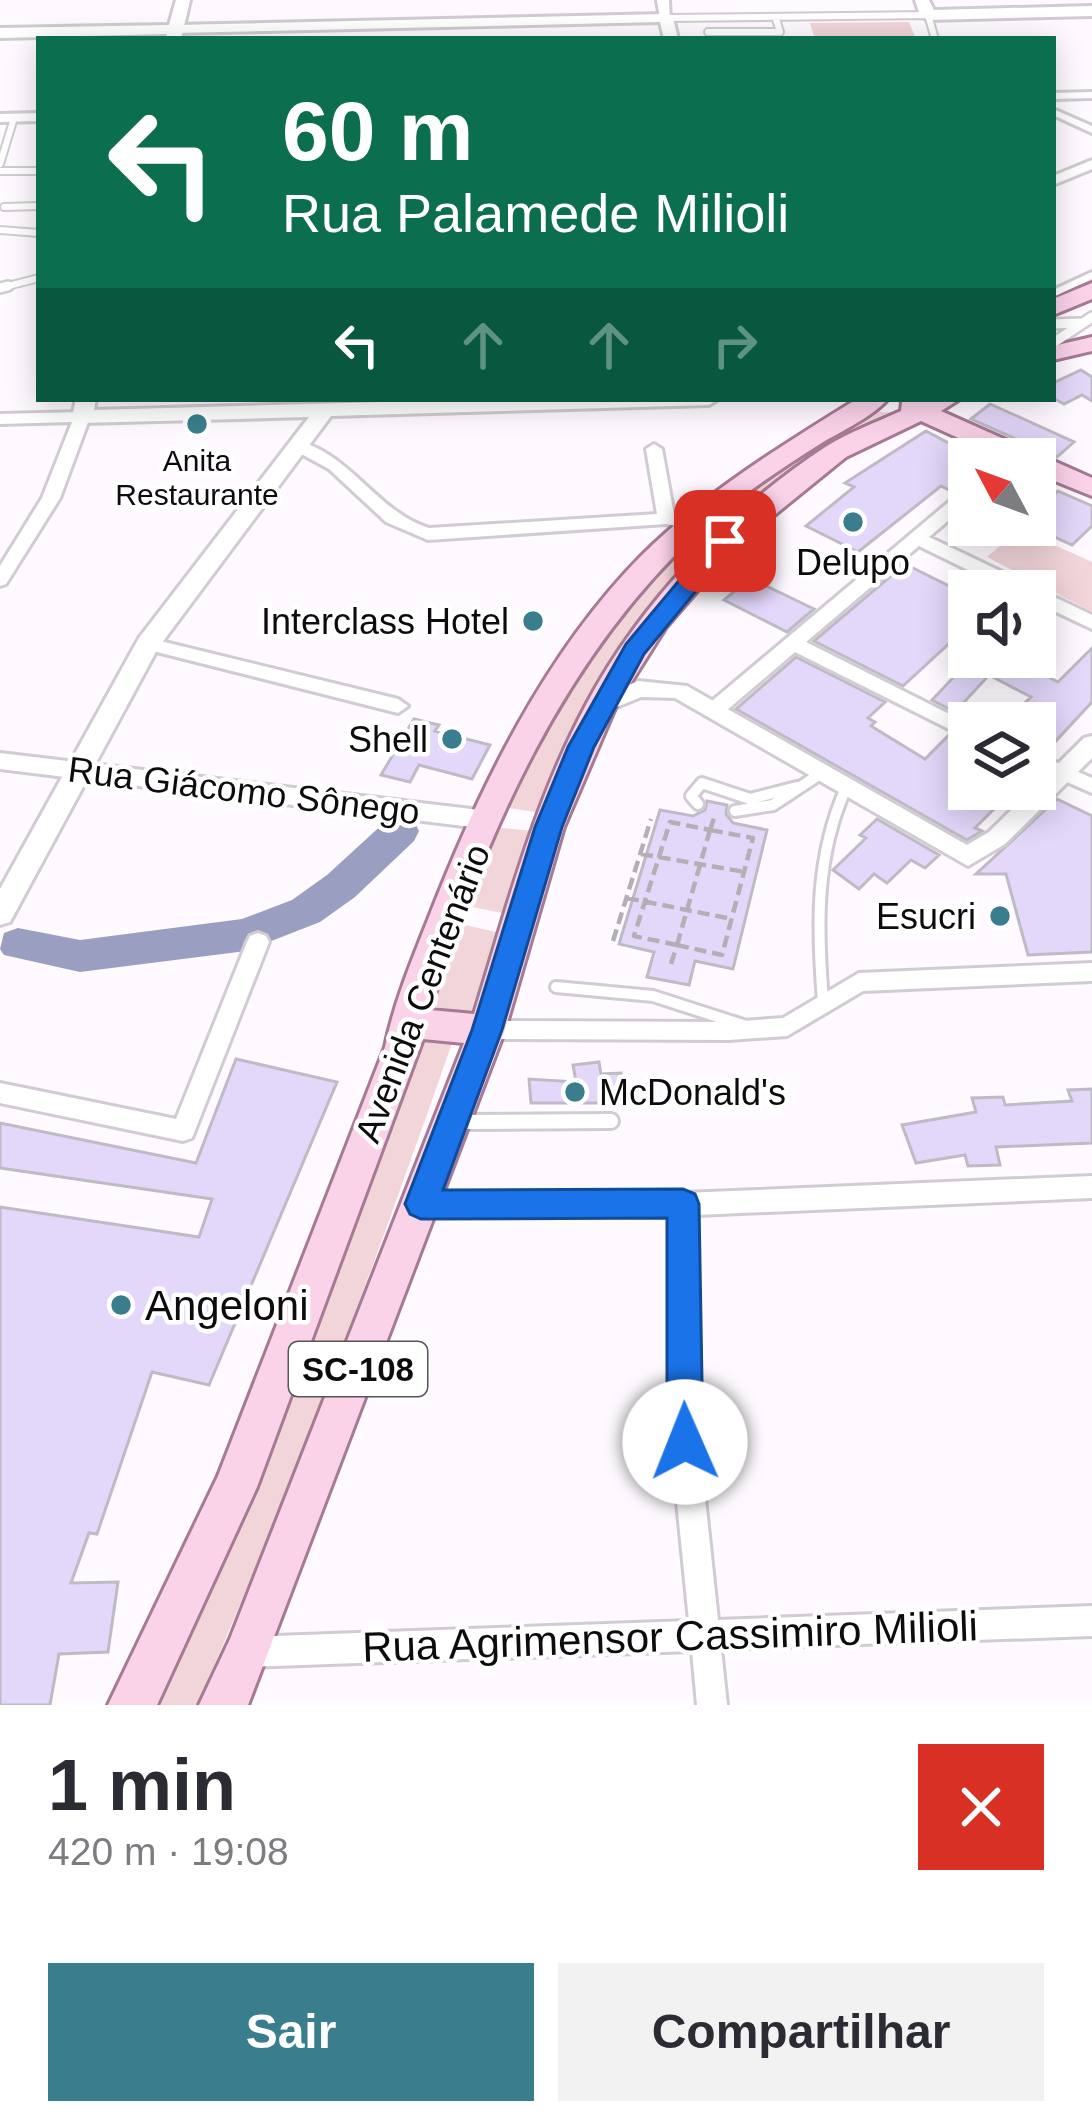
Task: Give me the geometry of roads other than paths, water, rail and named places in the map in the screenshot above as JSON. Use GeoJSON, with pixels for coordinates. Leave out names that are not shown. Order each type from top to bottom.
{"type":"FeatureCollection","features":[{"type":"Feature","properties":{"kind":"main road"},"geometry":{"type":"LineString","coordinates":[[0,33],[174,34],[183,0]]}},
{"type":"Feature","properties":{"kind":"main road"},"geometry":{"type":"LineString","coordinates":[[925,8],[1092,11]]}},
{"type":"Feature","properties":{"kind":"main road"},"geometry":{"type":"LineString","coordinates":[[1056,307],[1092,290]]}},
{"type":"Feature","properties":{"kind":"main road"},"geometry":{"type":"LineString","coordinates":[[1056,351],[1089,327]]}},
{"type":"Feature","properties":{"kind":"main road"},"geometry":{"type":"LineString","coordinates":[[84,408],[538,402]]}},
{"type":"Feature","properties":{"kind":"main road","name":"Avenida Centenário"},"geometry":{"type":"LineString","coordinates":[[132,1705],[235,1487],[403,1047],[407,1023],[488,820],[528,739],[588,643],[679,521],[869,402]]}},
{"type":"Feature","properties":{"kind":"main road"},"geometry":{"type":"LineString","coordinates":[[920,403],[984,438]]}},
{"type":"Feature","properties":{"kind":"main road","name":"Avenida Centenário"},"geometry":{"type":"LineString","coordinates":[[223,1705],[248,1652],[487,1030],[548,827],[600,706],[645,635],[725,541],[837,452],[920,403]]}},
{"type":"Feature","properties":{"kind":"main road"},"geometry":{"type":"LineString","coordinates":[[0,914],[148,644],[330,405]]}},
{"type":"Feature","properties":{"kind":"main road"},"geometry":{"type":"LineString","coordinates":[[1056,473],[1092,488]]}},
{"type":"Feature","properties":{"kind":"main road"},"geometry":{"type":"LineString","coordinates":[[488,820],[548,827]]}},
{"type":"Feature","properties":{"kind":"main road"},"geometry":{"type":"LineString","coordinates":[[407,1023],[487,1030]]}},
{"type":"Feature","properties":{"kind":"street"},"geometry":{"type":"LineString","coordinates":[[423,31],[424,0]]}},
{"type":"Feature","properties":{"kind":"street"},"geometry":{"type":"LineString","coordinates":[[663,0],[669,36]]}},
{"type":"Feature","properties":{"kind":"street"},"geometry":{"type":"LineString","coordinates":[[174,34],[423,31],[666,18]]}},
{"type":"Feature","properties":{"kind":"street"},"geometry":{"type":"LineString","coordinates":[[1056,96],[1092,95]]}},
{"type":"Feature","properties":{"kind":"street"},"geometry":{"type":"LineString","coordinates":[[1056,113],[1092,130]]}},
{"type":"Feature","properties":{"kind":"street"},"geometry":{"type":"LineString","coordinates":[[1056,180],[1092,164]]}},
{"type":"Feature","properties":{"kind":"street"},"geometry":{"type":"LineString","coordinates":[[1056,293],[1092,275]]}},
{"type":"Feature","properties":{"kind":"street"},"geometry":{"type":"LineString","coordinates":[[0,419],[84,408],[51,498],[0,580]]}},
{"type":"Feature","properties":{"kind":"street"},"geometry":{"type":"LineString","coordinates":[[302,447],[323,456],[401,526],[428,534],[679,521],[654,449]]}},
{"type":"Feature","properties":{"kind":"street"},"geometry":{"type":"LineString","coordinates":[[713,711],[948,512]]}},
{"type":"Feature","properties":{"kind":"street"},"geometry":{"type":"LineString","coordinates":[[918,538],[983,570]]}},
{"type":"Feature","properties":{"kind":"street"},"geometry":{"type":"LineString","coordinates":[[1056,606],[1092,623]]}},
{"type":"Feature","properties":{"kind":"street"},"geometry":{"type":"LineString","coordinates":[[148,644],[398,706]]}},
{"type":"Feature","properties":{"kind":"street"},"geometry":{"type":"LineString","coordinates":[[793,644],[948,722]]}},
{"type":"Feature","properties":{"kind":"street"},"geometry":{"type":"LineString","coordinates":[[600,706],[616,696],[657,688],[679,691],[968,856],[997,838],[1092,744]]}},
{"type":"Feature","properties":{"kind":"street","name":"Rua Giácomo Sônego"},"geometry":{"type":"LineString","coordinates":[[0,760],[488,820]]}},
{"type":"Feature","properties":{"kind":"street"},"geometry":{"type":"LineString","coordinates":[[1056,768],[1092,786]]}},
{"type":"Feature","properties":{"kind":"street"},"geometry":{"type":"LineString","coordinates":[[0,1093],[183,1131],[258,942]]}},
{"type":"Feature","properties":{"kind":"street"},"geometry":{"type":"LineString","coordinates":[[487,1030],[787,1027],[859,982],[881,978],[1092,972]]}},
{"type":"Feature","properties":{"kind":"street"},"geometry":{"type":"LineString","coordinates":[[421,1204],[683,1204],[1092,1187]]}},
{"type":"Feature","properties":{"kind":"street"},"geometry":{"type":"LineString","coordinates":[[683,1204],[685,1442],[712,1705]]}},
{"type":"Feature","properties":{"kind":"street","name":"Rua Agrimensor Cassimiro Milioli"},"geometry":{"type":"LineString","coordinates":[[248,1652],[1092,1621]]}},
{"type":"Feature","properties":{"kind":"lane"},"geometry":{"type":"LineString","coordinates":[[666,18],[776,19],[925,8]]}},
{"type":"Feature","properties":{"kind":"lane"},"geometry":{"type":"LineString","coordinates":[[708,32],[780,32],[776,19]]}},
{"type":"Feature","properties":{"kind":"lane"},"geometry":{"type":"LineString","coordinates":[[7,118],[0,167],[36,171]]}},
{"type":"Feature","properties":{"kind":"lane"},"geometry":{"type":"LineString","coordinates":[[4,207],[36,206]]}},
{"type":"Feature","properties":{"kind":"lane"},"geometry":{"type":"LineString","coordinates":[[0,230],[36,232]]}},
{"type":"Feature","properties":{"kind":"lane"},"geometry":{"type":"LineString","coordinates":[[0,288],[36,279]]}},
{"type":"Feature","properties":{"kind":"lane"},"geometry":{"type":"LineString","coordinates":[[1056,324],[1089,327]]}},
{"type":"Feature","properties":{"kind":"lane"},"geometry":{"type":"LineString","coordinates":[[1056,342],[1089,327]]}},
{"type":"Feature","properties":{"kind":"lane"},"geometry":{"type":"LineString","coordinates":[[735,811],[773,805],[820,774]]}},
{"type":"Feature","properties":{"kind":"lane"},"geometry":{"type":"LineString","coordinates":[[698,804],[691,796],[702,783],[750,799],[797,787]]}},
{"type":"Feature","properties":{"kind":"lane"},"geometry":{"type":"LineString","coordinates":[[823,1001],[816,922],[833,823],[846,788]]}},
{"type":"Feature","properties":{"kind":"lane"},"geometry":{"type":"LineString","coordinates":[[556,987],[615,989],[682,1000],[755,1030]]}},
{"type":"Feature","properties":{"kind":"lane"},"geometry":{"type":"LineString","coordinates":[[451,1122],[611,1121]]}},
{"type":"Feature","properties":{"kind":"waterway"},"geometry":{"type":"LineString","coordinates":[[18,944],[80,956],[246,935],[306,911],[341,886],[400,831]]}},
{"type":"Feature","properties":{"kind":"place","name":"Anita Restaurante"},"geometry":{"type":"Point","coordinates":[197,424]}},
{"type":"Feature","properties":{"kind":"place","name":"Delupo"},"geometry":{"type":"Point","coordinates":[853,522]}},
{"type":"Feature","properties":{"kind":"place","name":"Interclass Hotel"},"geometry":{"type":"Point","coordinates":[533,621]}},
{"type":"Feature","properties":{"kind":"place","name":"Shell"},"geometry":{"type":"Point","coordinates":[452,739]}},
{"type":"Feature","properties":{"kind":"place","name":"Esucri"},"geometry":{"type":"Point","coordinates":[1000,916]}},
{"type":"Feature","properties":{"kind":"place","name":"McDonald's"},"geometry":{"type":"Point","coordinates":[575,1092]}},
{"type":"Feature","properties":{"kind":"place","name":"Angeloni"},"geometry":{"type":"Point","coordinates":[121,1305]}}]}
